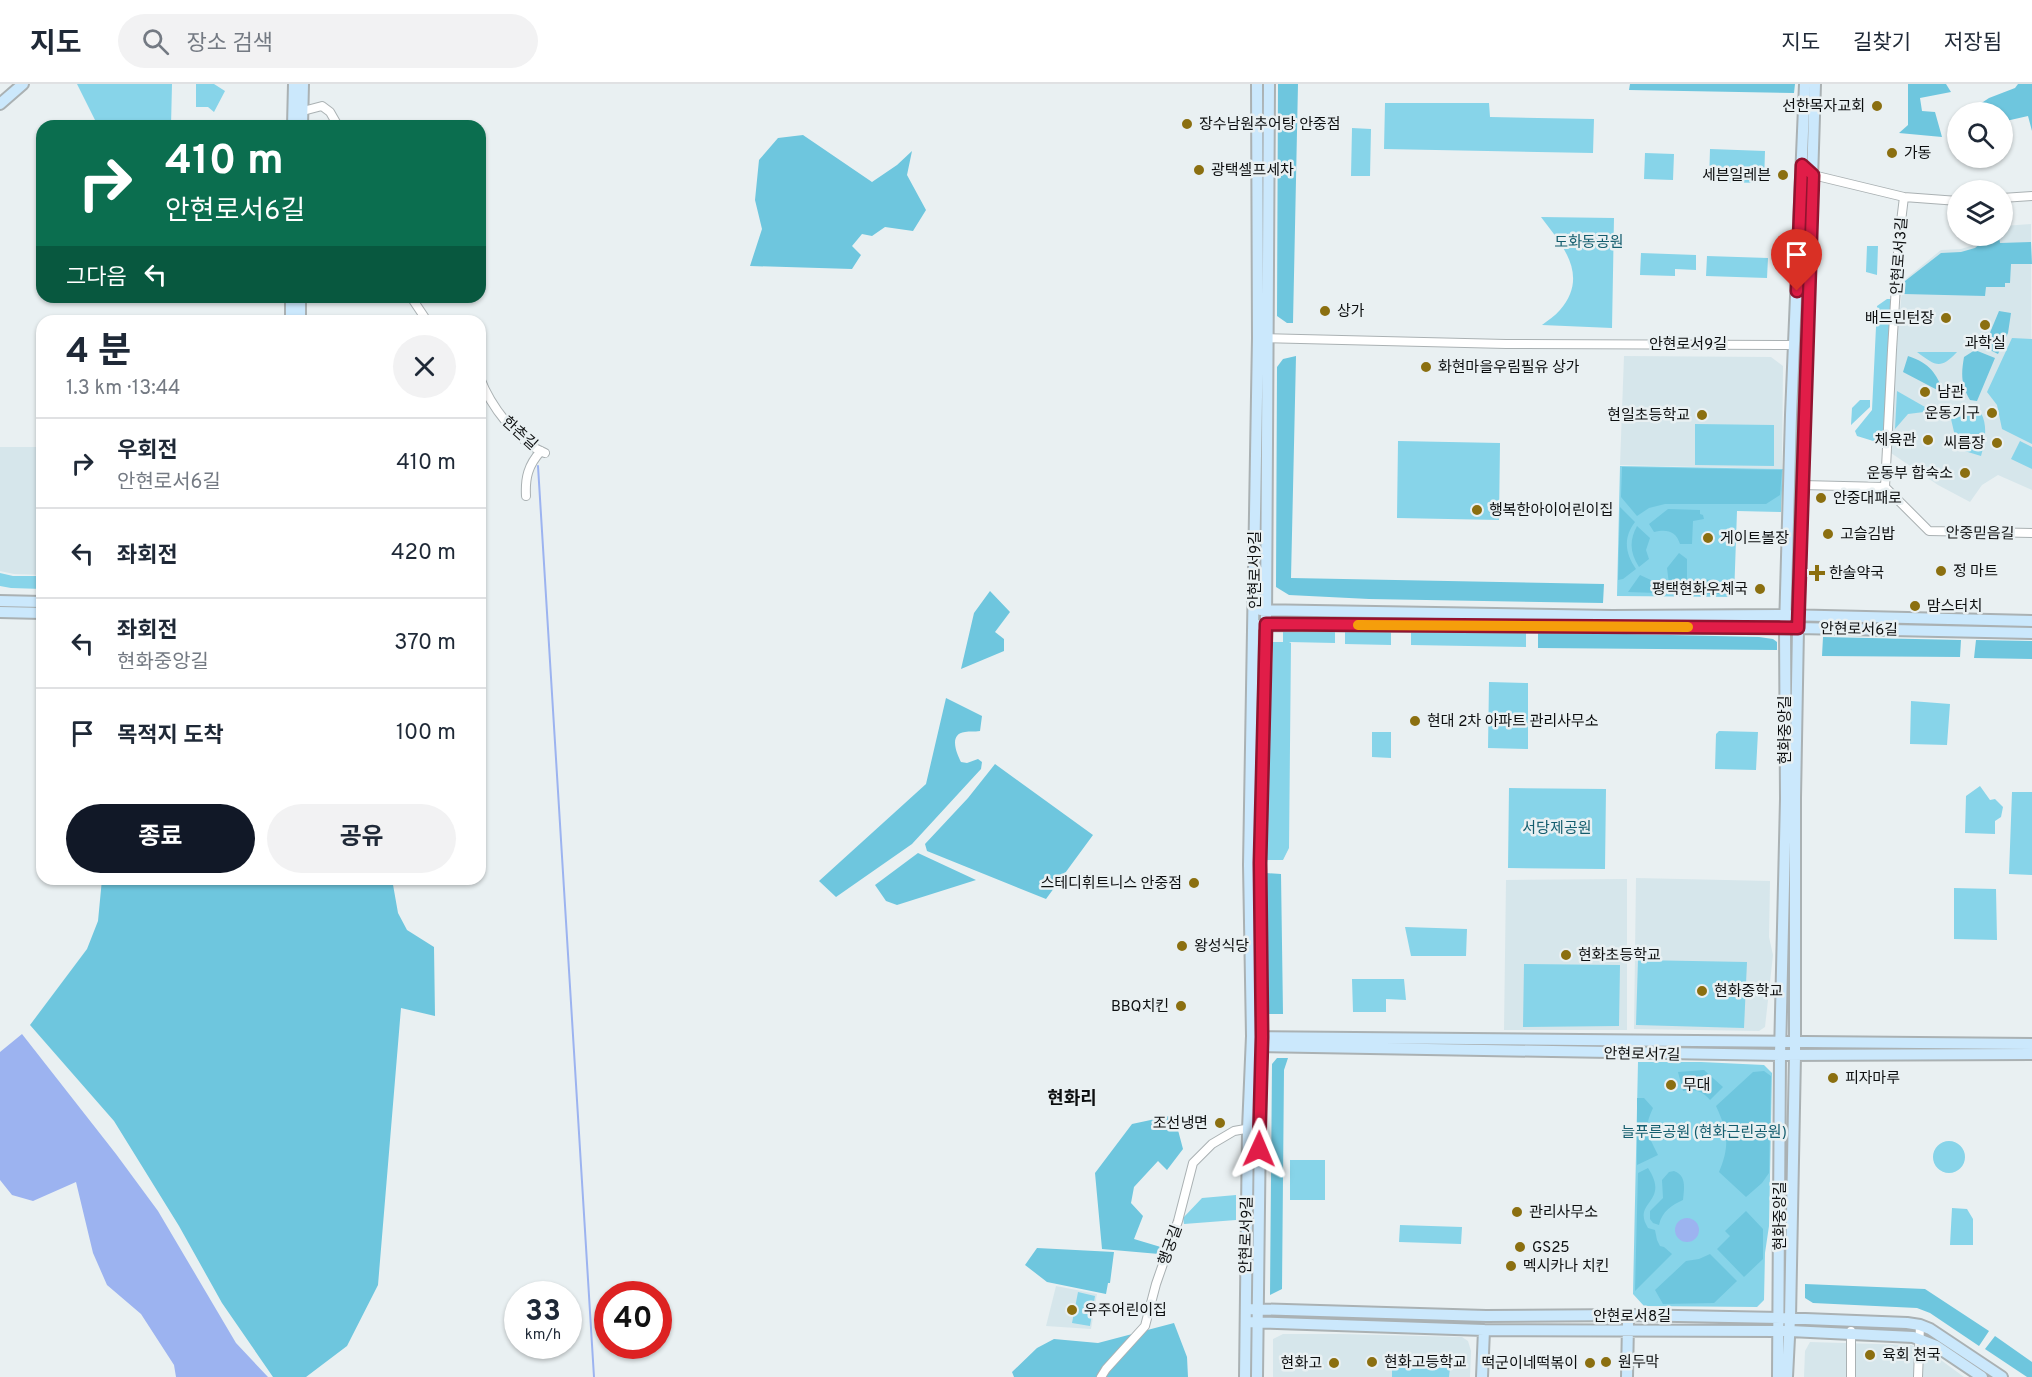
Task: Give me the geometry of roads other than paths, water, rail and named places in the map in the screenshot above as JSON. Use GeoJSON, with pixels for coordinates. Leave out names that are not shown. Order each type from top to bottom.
{"type":"FeatureCollection","features":[{"type":"Feature","properties":{"kind":"street"},"geometry":{"type":"LineString","coordinates":[[0,95],[12,84]]}},
{"type":"Feature","properties":{"kind":"street"},"geometry":{"type":"LineString","coordinates":[[0,104],[23,84]]}},
{"type":"Feature","properties":{"kind":"street"},"geometry":{"type":"LineString","coordinates":[[293,120],[294,84]]}},
{"type":"Feature","properties":{"kind":"street"},"geometry":{"type":"LineString","coordinates":[[302,120],[303,84]]}},
{"type":"Feature","properties":{"kind":"street","name":"안현로서9길"},"geometry":{"type":"LineString","coordinates":[[1257,84],[1263,338],[1260,610],[1254,625],[1249,865],[1257,1042]]}},
{"type":"Feature","properties":{"kind":"street"},"geometry":{"type":"LineString","coordinates":[[1263,338],[1269,84]]}},
{"type":"Feature","properties":{"kind":"street","name":"현화중앙길"},"geometry":{"type":"LineString","coordinates":[[1778,1377],[1785,1331],[1780,1041],[1786,799],[1785,628],[1805,84]]}},
{"type":"Feature","properties":{"kind":"street"},"geometry":{"type":"LineString","coordinates":[[1785,1318],[1795,1055],[1798,615],[1815,84]]}},
{"type":"Feature","properties":{"kind":"street"},"geometry":{"type":"LineString","coordinates":[[303,111],[322,106],[330,112],[335,120]]}},
{"type":"Feature","properties":{"kind":"street","name":"안현로서3길"},"geometry":{"type":"LineString","coordinates":[[1802,165],[1813,175],[1904,197],[1947,200]]}},
{"type":"Feature","properties":{"kind":"street"},"geometry":{"type":"LineString","coordinates":[[2013,197],[2032,196]]}},
{"type":"Feature","properties":{"kind":"street","name":"안현로서3길"},"geometry":{"type":"LineString","coordinates":[[1885,487],[1899,238],[1904,197]]}},
{"type":"Feature","properties":{"kind":"street","name":"안현로서9길"},"geometry":{"type":"LineString","coordinates":[[1263,338],[1506,344],[1794,345]]}},
{"type":"Feature","properties":{"kind":"street"},"geometry":{"type":"LineString","coordinates":[[1794,345],[1807,345]]}},
{"type":"Feature","properties":{"kind":"street","name":"한촌길"},"geometry":{"type":"LineString","coordinates":[[486,397],[501,418],[543,452],[529,468],[525,482],[526,496]]}},
{"type":"Feature","properties":{"kind":"street"},"geometry":{"type":"LineString","coordinates":[[1803,485],[1885,487]]}},
{"type":"Feature","properties":{"kind":"street","name":"안중믿음길"},"geometry":{"type":"LineString","coordinates":[[1885,487],[1929,531],[2032,534]]}},
{"type":"Feature","properties":{"kind":"street"},"geometry":{"type":"LineString","coordinates":[[0,601],[36,602]]}},
{"type":"Feature","properties":{"kind":"street"},"geometry":{"type":"LineString","coordinates":[[1257,1377],[1254,1128],[1266,624],[1260,610]]}},
{"type":"Feature","properties":{"kind":"street","name":"안현로서6길"},"geometry":{"type":"LineString","coordinates":[[1260,610],[1612,616],[1798,615],[2032,621]]}},
{"type":"Feature","properties":{"kind":"street"},"geometry":{"type":"LineString","coordinates":[[0,612],[36,613]]}},
{"type":"Feature","properties":{"kind":"street","name":"안현로서6길"},"geometry":{"type":"LineString","coordinates":[[1254,625],[1798,628],[2032,633]]}},
{"type":"Feature","properties":{"kind":"street","name":"안현로서7길"},"geometry":{"type":"LineString","coordinates":[[1257,1042],[1413,1040],[2032,1044]]}},
{"type":"Feature","properties":{"kind":"street","name":"안현로서7길"},"geometry":{"type":"LineString","coordinates":[[1257,1042],[1507,1052],[1780,1055],[2032,1054]]}},
{"type":"Feature","properties":{"kind":"street","name":"안현로서9길"},"geometry":{"type":"LineString","coordinates":[[1245,1377],[1245,1309],[1254,1128]]}},
{"type":"Feature","properties":{"kind":"street","name":"행궁길"},"geometry":{"type":"LineString","coordinates":[[1101,1377],[1145,1326],[1156,1284],[1178,1221],[1193,1163],[1212,1144],[1234,1131],[1254,1128]]}},
{"type":"Feature","properties":{"kind":"street","name":"안현로서8길"},"geometry":{"type":"LineString","coordinates":[[1245,1309],[1486,1316],[1627,1315],[1785,1318],[1920,1325],[1930,1329],[2002,1377]]}},
{"type":"Feature","properties":{"kind":"street"},"geometry":{"type":"LineString","coordinates":[[1627,1315],[1627,1377]]}},
{"type":"Feature","properties":{"kind":"street"},"geometry":{"type":"LineString","coordinates":[[1851,1320],[1851,1377]]}},
{"type":"Feature","properties":{"kind":"street","name":"안현로서8길"},"geometry":{"type":"LineString","coordinates":[[1245,1322],[1484,1329],[1785,1331],[1920,1338],[1982,1377]]}},
{"type":"Feature","properties":{"kind":"street"},"geometry":{"type":"LineString","coordinates":[[1918,1377],[1920,1325]]}},
{"type":"Feature","properties":{"kind":"street"},"geometry":{"type":"LineString","coordinates":[[1482,1377],[1484,1329]]}},
{"type":"Feature","properties":{"kind":"street"},"geometry":{"type":"LineString","coordinates":[[1785,1331],[1787,1377]]}},
{"type":"Feature","properties":{"kind":"waterway"},"geometry":{"type":"LineString","coordinates":[[538,466],[594,1377]]}},
{"type":"Feature","properties":{"kind":"place","name":"선한목자교회"},"geometry":{"type":"Point","coordinates":[1877,106]}},
{"type":"Feature","properties":{"kind":"place","name":"장수남원추어탕 안중점"},"geometry":{"type":"Point","coordinates":[1187,124]}},
{"type":"Feature","properties":{"kind":"place","name":"가동"},"geometry":{"type":"Point","coordinates":[1892,153]}},
{"type":"Feature","properties":{"kind":"place","name":"광택셀프세차"},"geometry":{"type":"Point","coordinates":[1199,170]}},
{"type":"Feature","properties":{"kind":"place","name":"세븐일레븐"},"geometry":{"type":"Point","coordinates":[1783,175]}},
{"type":"Feature","properties":{"kind":"place","name":"상가"},"geometry":{"type":"Point","coordinates":[1325,311]}},
{"type":"Feature","properties":{"kind":"place","name":"배드민턴장"},"geometry":{"type":"Point","coordinates":[1946,318]}},
{"type":"Feature","properties":{"kind":"place","name":"과학실"},"geometry":{"type":"Point","coordinates":[1985,325]}},
{"type":"Feature","properties":{"kind":"place","name":"화현마을우림필유 상가"},"geometry":{"type":"Point","coordinates":[1426,367]}},
{"type":"Feature","properties":{"kind":"place","name":"남관"},"geometry":{"type":"Point","coordinates":[1925,392]}},
{"type":"Feature","properties":{"kind":"place","name":"운동기구"},"geometry":{"type":"Point","coordinates":[1992,413]}},
{"type":"Feature","properties":{"kind":"place","name":"현일초등학교"},"geometry":{"type":"Point","coordinates":[1702,415]}},
{"type":"Feature","properties":{"kind":"place","name":"체육관"},"geometry":{"type":"Point","coordinates":[1928,440]}},
{"type":"Feature","properties":{"kind":"place","name":"씨름장"},"geometry":{"type":"Point","coordinates":[1997,443]}},
{"type":"Feature","properties":{"kind":"place","name":"운동부 합숙소"},"geometry":{"type":"Point","coordinates":[1965,473]}},
{"type":"Feature","properties":{"kind":"place","name":"안중대패로"},"geometry":{"type":"Point","coordinates":[1821,498]}},
{"type":"Feature","properties":{"kind":"place","name":"행복한아이어린이집"},"geometry":{"type":"Point","coordinates":[1477,510]}},
{"type":"Feature","properties":{"kind":"place","name":"고슬김밥"},"geometry":{"type":"Point","coordinates":[1828,534]}},
{"type":"Feature","properties":{"kind":"place","name":"게이트볼장"},"geometry":{"type":"Point","coordinates":[1708,538]}},
{"type":"Feature","properties":{"kind":"place","name":"정 마트"},"geometry":{"type":"Point","coordinates":[1941,571]}},
{"type":"Feature","properties":{"kind":"place","name":"한솔약국"},"geometry":{"type":"Point","coordinates":[1817,573]}},
{"type":"Feature","properties":{"kind":"place","name":"평택현화우체국"},"geometry":{"type":"Point","coordinates":[1760,589]}},
{"type":"Feature","properties":{"kind":"place","name":"맘스터치"},"geometry":{"type":"Point","coordinates":[1915,606]}},
{"type":"Feature","properties":{"kind":"place","name":"현대 2차 아파트 관리사무소"},"geometry":{"type":"Point","coordinates":[1415,721]}},
{"type":"Feature","properties":{"kind":"place","name":"스테디휘트니스 안중점"},"geometry":{"type":"Point","coordinates":[1194,883]}},
{"type":"Feature","properties":{"kind":"place","name":"왕성식당"},"geometry":{"type":"Point","coordinates":[1182,946]}},
{"type":"Feature","properties":{"kind":"place","name":"현화초등학교"},"geometry":{"type":"Point","coordinates":[1566,955]}},
{"type":"Feature","properties":{"kind":"place","name":"현화중학교"},"geometry":{"type":"Point","coordinates":[1702,991]}},
{"type":"Feature","properties":{"kind":"place","name":"BBQ치킨"},"geometry":{"type":"Point","coordinates":[1181,1006]}},
{"type":"Feature","properties":{"kind":"place","name":"피자마루"},"geometry":{"type":"Point","coordinates":[1833,1078]}},
{"type":"Feature","properties":{"kind":"place","name":"무대"},"geometry":{"type":"Point","coordinates":[1671,1085]}},
{"type":"Feature","properties":{"kind":"place","name":"조선냉면"},"geometry":{"type":"Point","coordinates":[1220,1123]}},
{"type":"Feature","properties":{"kind":"place","name":"관리사무소"},"geometry":{"type":"Point","coordinates":[1517,1212]}},
{"type":"Feature","properties":{"kind":"place","name":"GS25"},"geometry":{"type":"Point","coordinates":[1520,1247]}},
{"type":"Feature","properties":{"kind":"place","name":"멕시카나 치킨"},"geometry":{"type":"Point","coordinates":[1511,1266]}},
{"type":"Feature","properties":{"kind":"place","name":"우주어린이집"},"geometry":{"type":"Point","coordinates":[1072,1310]}},
{"type":"Feature","properties":{"kind":"place","name":"육회 천국"},"geometry":{"type":"Point","coordinates":[1870,1355]}},
{"type":"Feature","properties":{"kind":"place","name":"현화고등학교"},"geometry":{"type":"Point","coordinates":[1372,1362]}},
{"type":"Feature","properties":{"kind":"place","name":"원두막"},"geometry":{"type":"Point","coordinates":[1606,1362]}},
{"type":"Feature","properties":{"kind":"place","name":"현화고"},"geometry":{"type":"Point","coordinates":[1334,1363]}},
{"type":"Feature","properties":{"kind":"place","name":"떡군이네떡볶이"},"geometry":{"type":"Point","coordinates":[1590,1363]}},
{"type":"Feature","properties":{"kind":"district","name":"현화리"},"geometry":{"type":"Point","coordinates":[1072,1098]}},
{"type":"Feature","properties":{"kind":"park label","name":"도화동공원"},"geometry":{"type":"Point","coordinates":[1589,242]}},
{"type":"Feature","properties":{"kind":"park label","name":"서당제공원"},"geometry":{"type":"Point","coordinates":[1557,828]}},
{"type":"Feature","properties":{"kind":"park label","name":"늘푸른공원 (현화근린공원)"},"geometry":{"type":"Point","coordinates":[1704,1132]}}]}
